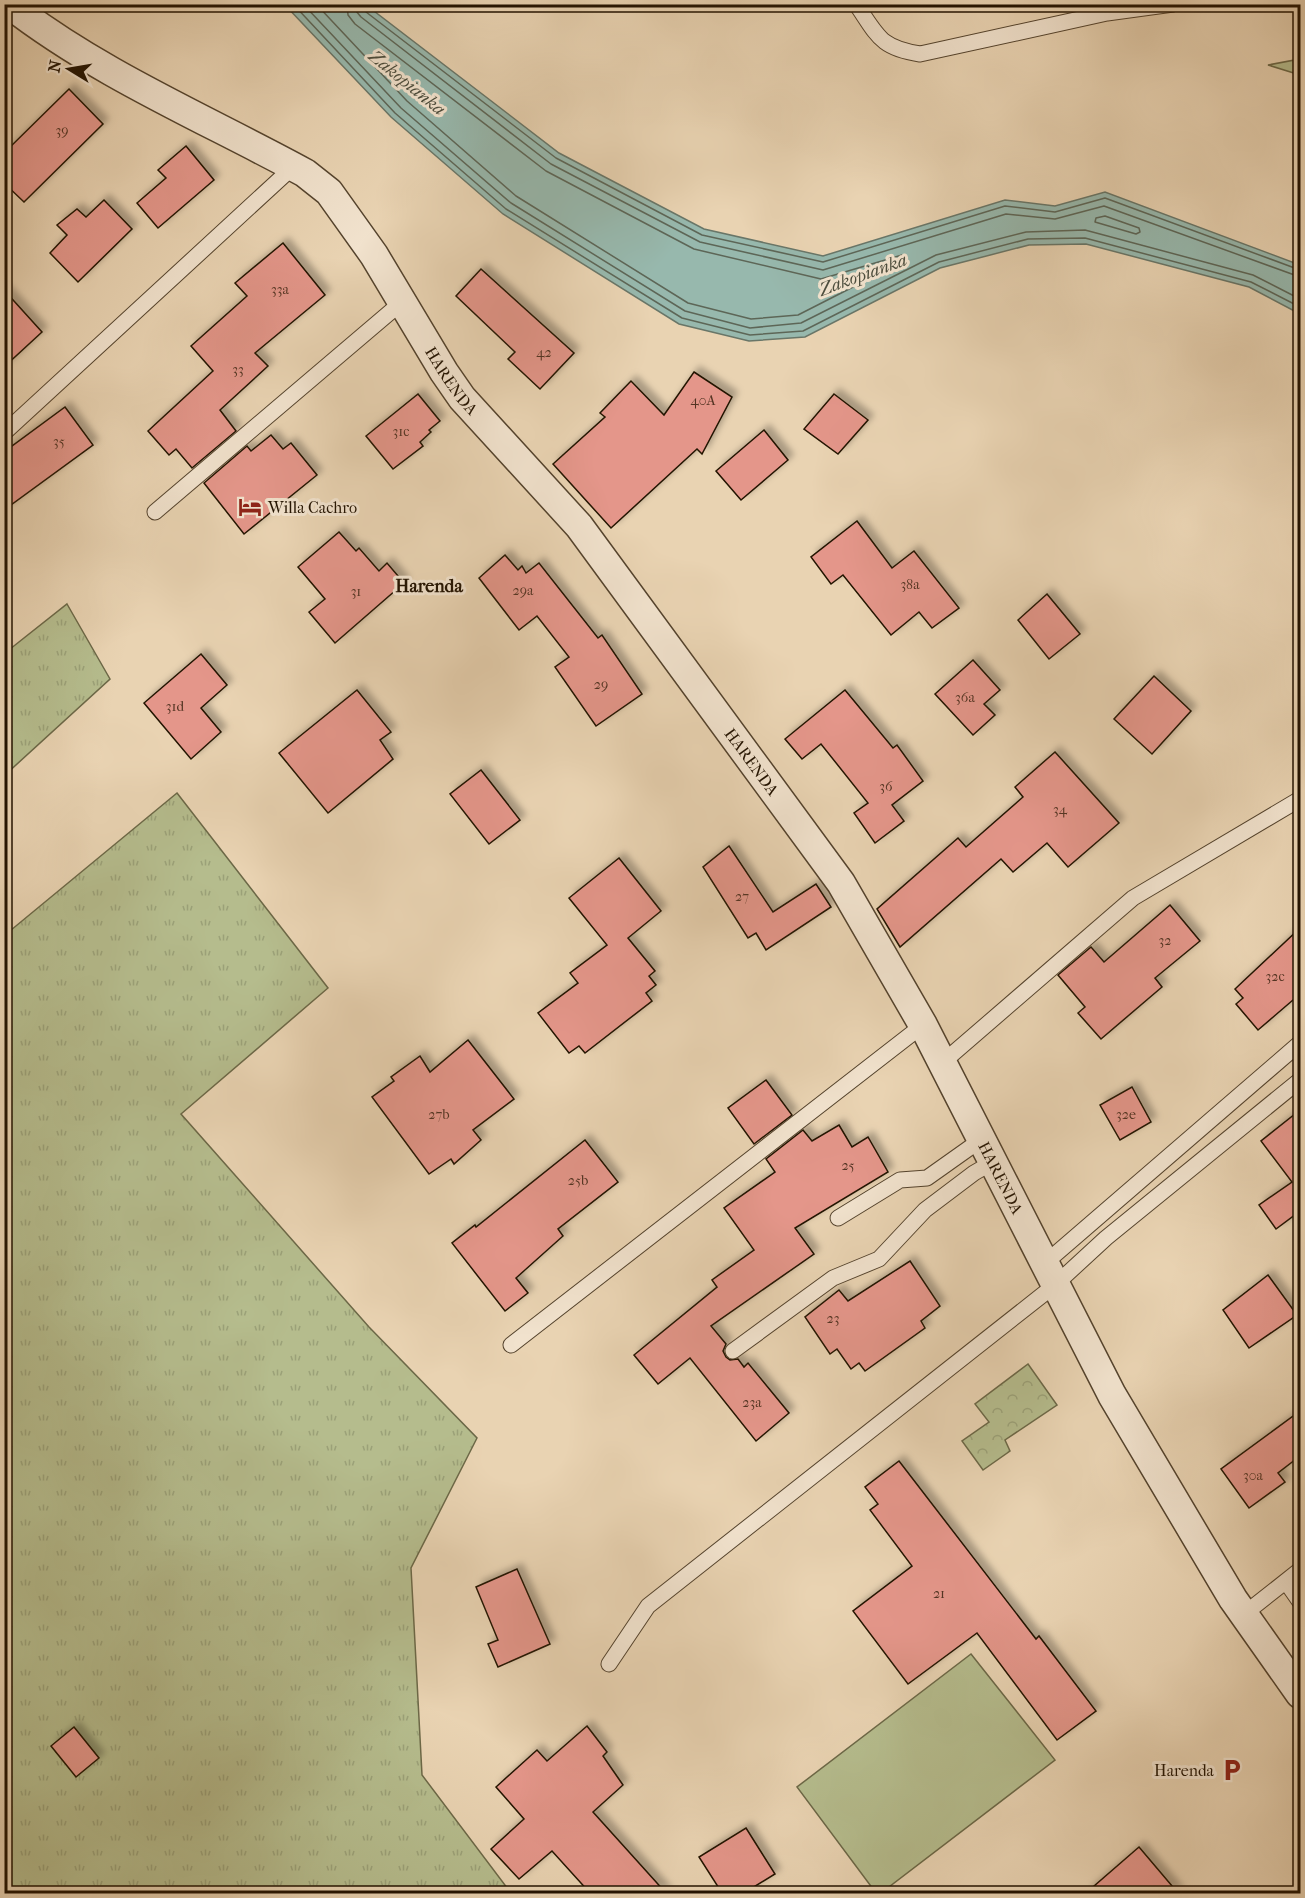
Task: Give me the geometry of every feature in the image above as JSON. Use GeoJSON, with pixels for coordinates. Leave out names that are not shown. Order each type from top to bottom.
{"type":"FeatureCollection","features":[{"type":"Feature","properties":{"kind":"street","name":"HARENDA"},"geometry":{"type":"LineString","coordinates":[[9,4],[45,32],[104,68],[293,166],[329,192],[385,271],[457,392],[579,526],[841,883],[923,1025],[1112,1395],[1243,1615],[1300,1694]]}},
{"type":"Feature","properties":{"kind":"lane"},"geometry":{"type":"LineString","coordinates":[[856,4],[887,45],[900,51],[920,54],[1137,6],[1173,4]]}},
{"type":"Feature","properties":{"kind":"lane"},"geometry":{"type":"LineString","coordinates":[[4,434],[293,166]]}},
{"type":"Feature","properties":{"kind":"lane"},"geometry":{"type":"LineString","coordinates":[[155,512],[402,302]]}},
{"type":"Feature","properties":{"kind":"lane"},"geometry":{"type":"LineString","coordinates":[[942,1063],[1133,898],[1300,799]]}},
{"type":"Feature","properties":{"kind":"lane"},"geometry":{"type":"LineString","coordinates":[[511,1345],[923,1025]]}},
{"type":"Feature","properties":{"kind":"lane"},"geometry":{"type":"LineString","coordinates":[[609,1664],[648,1606],[1049,1274],[1300,1043]]}},
{"type":"Feature","properties":{"kind":"lane"},"geometry":{"type":"LineString","coordinates":[[1049,1274],[1106,1238],[1300,1080]]}},
{"type":"Feature","properties":{"kind":"lane"},"geometry":{"type":"LineString","coordinates":[[838,1218],[900,1180],[927,1178],[988,1150]]}},
{"type":"Feature","properties":{"kind":"lane"},"geometry":{"type":"LineString","coordinates":[[733,1351],[833,1278],[879,1259],[925,1210],[988,1150]]}},
{"type":"Feature","properties":{"kind":"lane"},"geometry":{"type":"LineString","coordinates":[[1243,1615],[1300,1570]]}},
{"type":"Feature","properties":{"kind":"lane"},"geometry":{"type":"LineString","coordinates":[[1286,1581],[1300,1602]]}},
{"type":"Feature","properties":{"kind":"green space"},"geometry":{"type":"Polygon","coordinates":[[[1300,59],[1300,75],[1268,65],[1300,59]]]}},
{"type":"Feature","properties":{"kind":"green space"},"geometry":{"type":"Polygon","coordinates":[[[67,604],[110,679],[5,775],[5,653],[67,604]]]}},
{"type":"Feature","properties":{"kind":"green space"},"geometry":{"type":"Polygon","coordinates":[[[177,793],[328,988],[181,1114],[369,1327],[477,1438],[411,1568],[422,1775],[511,1893],[5,1894],[5,935],[177,793]]]}},
{"type":"Feature","properties":{"kind":"green space"},"geometry":{"type":"Polygon","coordinates":[[[1028,1364],[1057,1405],[1005,1440],[1010,1451],[983,1470],[962,1441],[989,1422],[975,1404],[1028,1364]]]}},
{"type":"Feature","properties":{"kind":"green space"},"geometry":{"type":"Polygon","coordinates":[[[971,1654],[1055,1760],[881,1893],[876,1893],[797,1787],[971,1654]]]}},
{"type":"Feature","properties":{"kind":"water","name":"Zakopianka"},"geometry":{"type":"Polygon","coordinates":[[[285,5],[366,5],[559,153],[704,229],[823,256],[1005,200],[1055,206],[1105,192],[1300,265],[1300,314],[1249,287],[1086,244],[1029,245],[940,268],[805,337],[749,341],[679,324],[503,214],[391,117],[285,5]]]}},
{"type":"Feature","properties":{"kind":"building"},"geometry":{"type":"Polygon","coordinates":[[[69,89],[103,124],[24,202],[4,183],[4,153],[69,89]]]}},
{"type":"Feature","properties":{"kind":"building"},"geometry":{"type":"Polygon","coordinates":[[[186,146],[214,180],[158,228],[137,203],[166,178],[158,170],[186,146]]]}},
{"type":"Feature","properties":{"kind":"building"},"geometry":{"type":"Polygon","coordinates":[[[104,200],[132,229],[78,282],[50,253],[67,235],[57,225],[77,209],[86,217],[104,200]]]}},
{"type":"Feature","properties":{"kind":"building"},"geometry":{"type":"Polygon","coordinates":[[[283,243],[325,295],[255,353],[268,366],[220,410],[236,431],[192,468],[176,449],[169,455],[148,431],[213,371],[191,346],[247,296],[235,283],[283,243]]]}},
{"type":"Feature","properties":{"kind":"building"},"geometry":{"type":"Polygon","coordinates":[[[481,269],[574,353],[540,389],[508,359],[515,352],[456,296],[481,269]]]}},
{"type":"Feature","properties":{"kind":"building"},"geometry":{"type":"Polygon","coordinates":[[[4,290],[42,332],[4,367],[4,290]]]}},
{"type":"Feature","properties":{"kind":"building"},"geometry":{"type":"Polygon","coordinates":[[[694,372],[732,397],[702,454],[697,449],[611,528],[553,464],[605,417],[600,413],[631,381],[664,415],[694,372]]]}},
{"type":"Feature","properties":{"kind":"building"},"geometry":{"type":"Polygon","coordinates":[[[418,394],[440,421],[420,442],[423,446],[393,469],[366,436],[418,394]]]}},
{"type":"Feature","properties":{"kind":"building"},"geometry":{"type":"Polygon","coordinates":[[[834,394],[868,420],[838,454],[804,429],[834,394]]]}},
{"type":"Feature","properties":{"kind":"building"},"geometry":{"type":"Polygon","coordinates":[[[65,407],[93,445],[4,510],[4,452],[65,407]]]}},
{"type":"Feature","properties":{"kind":"building"},"geometry":{"type":"Polygon","coordinates":[[[764,430],[788,460],[741,500],[716,471],[764,430]]]}},
{"type":"Feature","properties":{"kind":"building","name":"Willa Cachro"},"geometry":{"type":"Polygon","coordinates":[[[271,435],[283,449],[291,443],[317,475],[244,534],[204,483],[247,446],[251,451],[271,435]]]}},
{"type":"Feature","properties":{"kind":"building"},"geometry":{"type":"Polygon","coordinates":[[[857,521],[892,568],[914,551],[959,608],[932,628],[919,612],[891,635],[843,575],[831,584],[811,557],[857,521]]]}},
{"type":"Feature","properties":{"kind":"building"},"geometry":{"type":"Polygon","coordinates":[[[339,532],[356,551],[359,548],[379,571],[387,563],[404,583],[335,643],[309,612],[325,599],[298,567],[339,532]]]}},
{"type":"Feature","properties":{"kind":"building"},"geometry":{"type":"Polygon","coordinates":[[[505,555],[518,570],[522,566],[526,573],[539,563],[598,638],[602,635],[642,694],[596,726],[555,667],[569,657],[537,616],[519,630],[479,578],[505,555]]]}},
{"type":"Feature","properties":{"kind":"building"},"geometry":{"type":"Polygon","coordinates":[[[1047,594],[1080,634],[1049,659],[1018,620],[1047,594]]]}},
{"type":"Feature","properties":{"kind":"building"},"geometry":{"type":"Polygon","coordinates":[[[201,654],[227,685],[201,708],[221,732],[191,759],[144,703],[201,654]]]}},
{"type":"Feature","properties":{"kind":"building"},"geometry":{"type":"Polygon","coordinates":[[[973,660],[1000,690],[984,704],[995,715],[973,735],[935,694],[973,660]]]}},
{"type":"Feature","properties":{"kind":"building"},"geometry":{"type":"Polygon","coordinates":[[[1154,676],[1191,711],[1152,754],[1114,719],[1154,676]]]}},
{"type":"Feature","properties":{"kind":"building"},"geometry":{"type":"Polygon","coordinates":[[[357,690],[391,732],[380,740],[393,759],[328,813],[279,753],[357,690]]]}},
{"type":"Feature","properties":{"kind":"building"},"geometry":{"type":"Polygon","coordinates":[[[845,690],[893,748],[897,745],[923,781],[892,805],[904,821],[875,843],[854,813],[868,803],[821,744],[802,759],[785,739],[845,690]]]}},
{"type":"Feature","properties":{"kind":"building"},"geometry":{"type":"Polygon","coordinates":[[[1055,752],[1119,823],[1068,867],[1047,843],[1013,872],[1001,859],[900,947],[877,909],[958,838],[966,847],[1023,797],[1015,787],[1055,752]]]}},
{"type":"Feature","properties":{"kind":"building"},"geometry":{"type":"Polygon","coordinates":[[[481,770],[520,820],[489,844],[450,794],[481,770]]]}},
{"type":"Feature","properties":{"kind":"building"},"geometry":{"type":"Polygon","coordinates":[[[729,846],[773,912],[816,884],[831,907],[766,950],[756,933],[748,938],[703,867],[729,846]]]}},
{"type":"Feature","properties":{"kind":"building"},"geometry":{"type":"Polygon","coordinates":[[[619,858],[661,911],[628,938],[655,971],[649,976],[656,985],[646,993],[652,1001],[585,1053],[579,1046],[569,1053],[538,1013],[578,983],[570,973],[607,945],[569,898],[619,858]]]}},
{"type":"Feature","properties":{"kind":"building"},"geometry":{"type":"Polygon","coordinates":[[[1170,905],[1200,941],[1155,978],[1162,987],[1101,1039],[1078,1013],[1085,1007],[1058,975],[1091,947],[1104,962],[1170,905]]]}},
{"type":"Feature","properties":{"kind":"building"},"geometry":{"type":"Polygon","coordinates":[[[1300,928],[1300,994],[1258,1030],[1236,1004],[1243,998],[1235,989],[1300,928]]]}},
{"type":"Feature","properties":{"kind":"building"},"geometry":{"type":"Polygon","coordinates":[[[468,1040],[514,1099],[473,1130],[481,1140],[454,1164],[451,1159],[429,1174],[372,1097],[394,1081],[391,1077],[420,1056],[430,1072],[468,1040]]]}},
{"type":"Feature","properties":{"kind":"building"},"geometry":{"type":"Polygon","coordinates":[[[766,1080],[792,1115],[754,1144],[728,1108],[766,1080]]]}},
{"type":"Feature","properties":{"kind":"building"},"geometry":{"type":"Polygon","coordinates":[[[1132,1087],[1151,1122],[1120,1140],[1100,1105],[1132,1087]]]}},
{"type":"Feature","properties":{"kind":"building"},"geometry":{"type":"Polygon","coordinates":[[[1300,1110],[1300,1211],[1276,1229],[1259,1205],[1292,1182],[1261,1141],[1300,1110]]]}},
{"type":"Feature","properties":{"kind":"building"},"geometry":{"type":"Polygon","coordinates":[[[839,1125],[852,1147],[868,1137],[888,1172],[795,1228],[814,1254],[711,1326],[726,1344],[723,1351],[726,1357],[730,1360],[738,1359],[744,1367],[748,1363],[789,1413],[756,1441],[690,1358],[658,1384],[634,1355],[717,1287],[712,1280],[754,1250],[724,1208],[775,1172],[766,1159],[803,1130],[812,1141],[839,1125]]]}},
{"type":"Feature","properties":{"kind":"building"},"geometry":{"type":"Polygon","coordinates":[[[585,1140],[618,1182],[558,1229],[563,1236],[516,1278],[528,1293],[505,1311],[452,1243],[475,1225],[476,1227],[585,1140]]]}},
{"type":"Feature","properties":{"kind":"building"},"geometry":{"type":"Polygon","coordinates":[[[910,1261],[940,1306],[921,1321],[925,1328],[865,1371],[859,1363],[851,1369],[837,1349],[830,1354],[805,1317],[839,1290],[848,1301],[910,1261]]]}},
{"type":"Feature","properties":{"kind":"building"},"geometry":{"type":"Polygon","coordinates":[[[1268,1275],[1297,1315],[1249,1348],[1223,1310],[1268,1275]]]}},
{"type":"Feature","properties":{"kind":"building"},"geometry":{"type":"Polygon","coordinates":[[[1300,1411],[1300,1456],[1278,1473],[1285,1482],[1249,1508],[1221,1469],[1300,1411]]]}},
{"type":"Feature","properties":{"kind":"building"},"geometry":{"type":"Polygon","coordinates":[[[899,1461],[1036,1639],[1039,1636],[1096,1711],[1057,1740],[977,1633],[908,1684],[853,1611],[912,1566],[870,1510],[878,1504],[865,1487],[899,1461]]]}},
{"type":"Feature","properties":{"kind":"building"},"geometry":{"type":"Polygon","coordinates":[[[517,1569],[550,1644],[498,1667],[488,1644],[498,1640],[476,1587],[517,1569]]]}},
{"type":"Feature","properties":{"kind":"building"},"geometry":{"type":"Polygon","coordinates":[[[587,1726],[607,1752],[603,1756],[623,1785],[593,1812],[666,1893],[590,1893],[552,1851],[519,1879],[491,1849],[524,1819],[496,1787],[537,1750],[547,1761],[587,1726]]]}},
{"type":"Feature","properties":{"kind":"building"},"geometry":{"type":"Polygon","coordinates":[[[74,1727],[99,1758],[76,1777],[51,1746],[74,1727]]]}},
{"type":"Feature","properties":{"kind":"building"},"geometry":{"type":"Polygon","coordinates":[[[746,1828],[775,1874],[744,1893],[722,1893],[699,1857],[746,1828]]]}},
{"type":"Feature","properties":{"kind":"building"},"geometry":{"type":"Polygon","coordinates":[[[1139,1847],[1178,1893],[1086,1893],[1139,1847]]]}},
{"type":"Feature","properties":{"kind":"place","name":"Willa Cachro"},"geometry":{"type":"Point","coordinates":[250,507]}},
{"type":"Feature","properties":{"kind":"place","name":"Harenda"},"geometry":{"type":"Point","coordinates":[1232,1770]}},
{"type":"Feature","properties":{"kind":"district","name":"Harenda"},"geometry":{"type":"Point","coordinates":[429,586]}}]}
